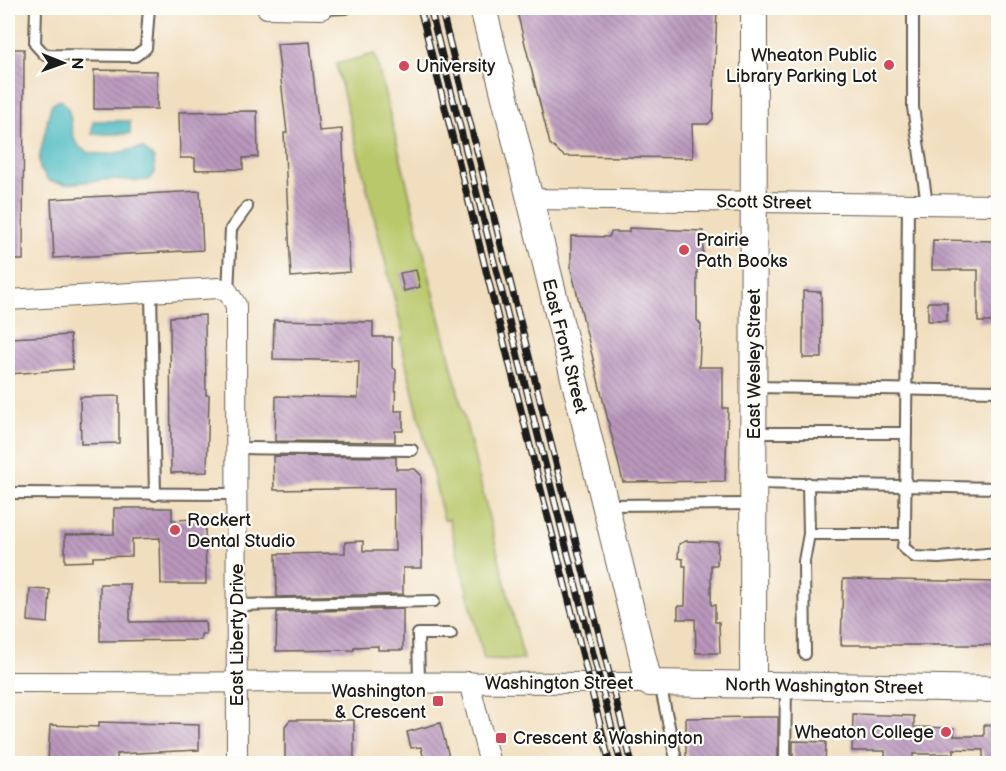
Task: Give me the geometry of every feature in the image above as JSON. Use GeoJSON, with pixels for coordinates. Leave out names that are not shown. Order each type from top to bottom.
{"type":"FeatureCollection","features":[{"type":"Feature","properties":{"kind":"street"},"geometry":{"type":"LineString","coordinates":[[267,8],[322,9]]}},
{"type":"Feature","properties":{"kind":"street","name":"East Front Street"},"geometry":{"type":"LineString","coordinates":[[483,8],[604,505],[654,683]]}},
{"type":"Feature","properties":{"kind":"street","name":"East Wesley Street"},"geometry":{"type":"LineString","coordinates":[[753,685],[754,8]]}},
{"type":"Feature","properties":{"kind":"street","name":"Scott Street"},"geometry":{"type":"LineString","coordinates":[[530,199],[999,205]]}},
{"type":"Feature","properties":{"kind":"street"},"geometry":{"type":"LineString","coordinates":[[8,300],[219,288],[228,292]]}},
{"type":"Feature","properties":{"kind":"street","name":"East Liberty Drive"},"geometry":{"type":"LineString","coordinates":[[228,292],[236,305],[237,764]]}},
{"type":"Feature","properties":{"kind":"street","name":"Washington Street"},"geometry":{"type":"LineString","coordinates":[[8,682],[654,683]]}},
{"type":"Feature","properties":{"kind":"street"},"geometry":{"type":"LineString","coordinates":[[469,682],[490,764]]}},
{"type":"Feature","properties":{"kind":"street","name":"North Washington Street"},"geometry":{"type":"LineString","coordinates":[[654,683],[999,689]]}},
{"type":"Feature","properties":{"kind":"lane"},"geometry":{"type":"LineString","coordinates":[[36,8],[35,44],[45,56],[135,56],[146,48],[149,8]]}},
{"type":"Feature","properties":{"kind":"lane"},"geometry":{"type":"LineString","coordinates":[[322,9],[346,8]]}},
{"type":"Feature","properties":{"kind":"lane"},"geometry":{"type":"LineString","coordinates":[[913,8],[913,107],[917,204],[906,389],[903,547],[915,557],[939,558],[999,553]]}},
{"type":"Feature","properties":{"kind":"lane"},"geometry":{"type":"LineString","coordinates":[[228,292],[231,229],[246,207]]}},
{"type":"Feature","properties":{"kind":"lane"},"geometry":{"type":"LineString","coordinates":[[151,293],[154,495]]}},
{"type":"Feature","properties":{"kind":"lane"},"geometry":{"type":"LineString","coordinates":[[754,387],[999,391]]}},
{"type":"Feature","properties":{"kind":"lane"},"geometry":{"type":"LineString","coordinates":[[754,433],[906,433]]}},
{"type":"Feature","properties":{"kind":"lane"},"geometry":{"type":"LineString","coordinates":[[236,448],[412,450]]}},
{"type":"Feature","properties":{"kind":"lane"},"geometry":{"type":"LineString","coordinates":[[604,505],[754,493],[808,483],[999,488]]}},
{"type":"Feature","properties":{"kind":"lane"},"geometry":{"type":"LineString","coordinates":[[805,654],[804,561],[809,534],[808,483]]}},
{"type":"Feature","properties":{"kind":"lane"},"geometry":{"type":"LineString","coordinates":[[8,493],[237,494]]}},
{"type":"Feature","properties":{"kind":"lane"},"geometry":{"type":"LineString","coordinates":[[809,534],[904,534]]}},
{"type":"Feature","properties":{"kind":"lane"},"geometry":{"type":"LineString","coordinates":[[238,605],[434,601]]}},
{"type":"Feature","properties":{"kind":"lane"},"geometry":{"type":"LineString","coordinates":[[418,682],[418,634],[451,634]]}},
{"type":"Feature","properties":{"kind":"lane"},"geometry":{"type":"LineString","coordinates":[[654,683],[677,764]]}},
{"type":"Feature","properties":{"kind":"lane"},"geometry":{"type":"LineString","coordinates":[[785,764],[786,685]]}},
{"type":"Feature","properties":{"kind":"green space"},"geometry":{"type":"Polygon","coordinates":[[[375,54],[524,660],[484,659],[449,519],[444,520],[400,339],[404,337],[336,64],[375,54]]]}},
{"type":"Feature","properties":{"kind":"water"},"geometry":{"type":"Polygon","coordinates":[[[60,100],[70,114],[74,139],[79,147],[88,152],[101,154],[143,148],[154,158],[155,173],[148,180],[137,181],[113,179],[66,184],[49,181],[40,169],[39,160],[51,105],[60,100]]]}},
{"type":"Feature","properties":{"kind":"water"},"geometry":{"type":"Polygon","coordinates":[[[93,121],[130,121],[130,134],[92,134],[93,121]]]}},
{"type":"Feature","properties":{"kind":"building"},"geometry":{"type":"Polygon","coordinates":[[[516,8],[717,8],[713,119],[708,124],[692,124],[693,158],[564,156],[550,144],[516,8]]]}},
{"type":"Feature","properties":{"kind":"building"},"geometry":{"type":"Polygon","coordinates":[[[310,42],[319,131],[342,129],[350,272],[291,277],[284,133],[287,133],[277,44],[310,42]]]}},
{"type":"Feature","properties":{"kind":"building"},"geometry":{"type":"Polygon","coordinates":[[[8,49],[24,49],[23,260],[8,260],[8,49]]]}},
{"type":"Feature","properties":{"kind":"building"},"geometry":{"type":"Polygon","coordinates":[[[94,70],[157,71],[157,109],[94,109],[94,70]]]}},
{"type":"Feature","properties":{"kind":"building"},"geometry":{"type":"Polygon","coordinates":[[[257,111],[258,157],[243,158],[243,169],[195,170],[195,158],[180,158],[179,112],[257,111]]]}},
{"type":"Feature","properties":{"kind":"building"},"geometry":{"type":"Polygon","coordinates":[[[200,191],[203,250],[54,258],[51,199],[200,191]]]}},
{"type":"Feature","properties":{"kind":"building"},"geometry":{"type":"Polygon","coordinates":[[[629,228],[703,231],[703,260],[697,261],[697,320],[701,325],[699,367],[723,367],[723,408],[728,408],[725,481],[623,482],[571,269],[571,236],[609,237],[611,232],[629,232],[629,228]]]}},
{"type":"Feature","properties":{"kind":"building"},"geometry":{"type":"Polygon","coordinates":[[[933,240],[999,241],[999,322],[978,322],[978,270],[932,270],[933,240]]]}},
{"type":"Feature","properties":{"kind":"building"},"geometry":{"type":"Polygon","coordinates":[[[416,270],[420,287],[404,291],[400,273],[416,270]]]}},
{"type":"Feature","properties":{"kind":"building"},"geometry":{"type":"Polygon","coordinates":[[[803,291],[821,292],[822,358],[803,358],[803,291]]]}},
{"type":"Feature","properties":{"kind":"building"},"geometry":{"type":"Polygon","coordinates":[[[928,302],[947,302],[947,321],[928,321],[928,302]]]}},
{"type":"Feature","properties":{"kind":"building"},"geometry":{"type":"Polygon","coordinates":[[[205,315],[206,395],[209,395],[207,472],[171,473],[170,317],[205,315]]]}},
{"type":"Feature","properties":{"kind":"building"},"geometry":{"type":"Polygon","coordinates":[[[274,320],[373,322],[373,337],[392,337],[392,367],[396,370],[395,411],[403,411],[403,431],[395,431],[395,442],[275,441],[276,396],[358,398],[359,361],[273,359],[274,320]]]}},
{"type":"Feature","properties":{"kind":"building"},"geometry":{"type":"Polygon","coordinates":[[[70,335],[73,369],[10,374],[9,338],[70,335]]]}},
{"type":"Feature","properties":{"kind":"building"},"geometry":{"type":"Polygon","coordinates":[[[119,396],[119,443],[81,444],[80,397],[119,396]]]}},
{"type":"Feature","properties":{"kind":"building"},"geometry":{"type":"Polygon","coordinates":[[[273,456],[396,457],[396,469],[415,469],[421,475],[422,568],[403,568],[403,594],[277,597],[276,554],[345,553],[345,542],[363,541],[363,551],[395,551],[394,488],[274,490],[273,456]]]}},
{"type":"Feature","properties":{"kind":"building"},"geometry":{"type":"Polygon","coordinates":[[[114,508],[172,508],[172,520],[199,519],[199,522],[205,522],[206,584],[161,584],[160,538],[132,539],[132,556],[93,557],[93,561],[65,562],[65,535],[114,534],[114,508]]]}},
{"type":"Feature","properties":{"kind":"building"},"geometry":{"type":"Polygon","coordinates":[[[686,541],[718,542],[717,565],[711,565],[711,605],[715,605],[715,622],[719,622],[720,653],[696,653],[695,619],[678,619],[678,606],[685,606],[686,566],[683,566],[683,559],[678,558],[679,544],[686,541]]]}},
{"type":"Feature","properties":{"kind":"building"},"geometry":{"type":"Polygon","coordinates":[[[843,579],[999,582],[999,645],[841,645],[843,579]]]}},
{"type":"Feature","properties":{"kind":"building"},"geometry":{"type":"Polygon","coordinates":[[[100,584],[130,584],[130,622],[205,621],[206,634],[201,634],[201,640],[100,641],[100,584]]]}},
{"type":"Feature","properties":{"kind":"building"},"geometry":{"type":"Polygon","coordinates":[[[30,589],[50,590],[48,623],[28,621],[30,589]]]}},
{"type":"Feature","properties":{"kind":"building"},"geometry":{"type":"Polygon","coordinates":[[[403,609],[403,650],[378,650],[378,646],[354,647],[354,650],[276,651],[277,612],[403,609]]]}},
{"type":"Feature","properties":{"kind":"building"},"geometry":{"type":"Polygon","coordinates":[[[853,714],[914,716],[914,727],[954,728],[954,736],[984,736],[984,725],[999,726],[999,764],[983,764],[983,750],[954,749],[954,754],[913,754],[913,764],[885,764],[885,751],[852,751],[853,714]]]}},
{"type":"Feature","properties":{"kind":"building"},"geometry":{"type":"Polygon","coordinates":[[[778,717],[778,764],[686,764],[686,718],[778,717]]]}},
{"type":"Feature","properties":{"kind":"building"},"geometry":{"type":"Polygon","coordinates":[[[290,720],[354,720],[354,764],[285,764],[285,726],[290,720]]]}},
{"type":"Feature","properties":{"kind":"building"},"geometry":{"type":"Polygon","coordinates":[[[99,722],[199,725],[199,750],[117,754],[117,763],[48,761],[50,725],[99,727],[99,722]]]}},
{"type":"Feature","properties":{"kind":"building"},"geometry":{"type":"Polygon","coordinates":[[[440,723],[451,764],[425,764],[421,747],[411,748],[407,732],[440,723]]]}},
{"type":"Feature","properties":{"kind":"building"},"geometry":{"type":"Polygon","coordinates":[[[793,741],[826,742],[825,764],[793,764],[793,741]]]}},
{"type":"Feature","properties":{"kind":"railway"},"geometry":{"type":"LineString","coordinates":[[420,8],[610,764]]}},
{"type":"Feature","properties":{"kind":"railway"},"geometry":{"type":"LineString","coordinates":[[430,8],[621,764]]}},
{"type":"Feature","properties":{"kind":"railway"},"geometry":{"type":"LineString","coordinates":[[441,8],[632,764]]}},
{"type":"Feature","properties":{"kind":"place","name":"Wheaton Public Library Parking Lot"},"geometry":{"type":"Point","coordinates":[889,65]}},
{"type":"Feature","properties":{"kind":"place","name":"University"},"geometry":{"type":"Point","coordinates":[404,66]}},
{"type":"Feature","properties":{"kind":"place","name":"Prairie Path Books"},"geometry":{"type":"Point","coordinates":[684,250]}},
{"type":"Feature","properties":{"kind":"place","name":"Rockert Dental Studio"},"geometry":{"type":"Point","coordinates":[175,530]}},
{"type":"Feature","properties":{"kind":"place","name":"Washington & Crescent"},"geometry":{"type":"Point","coordinates":[438,701]}},
{"type":"Feature","properties":{"kind":"place","name":"Wheaton College"},"geometry":{"type":"Point","coordinates":[946,732]}},
{"type":"Feature","properties":{"kind":"place","name":"Crescent & Washington"},"geometry":{"type":"Point","coordinates":[501,738]}}]}
